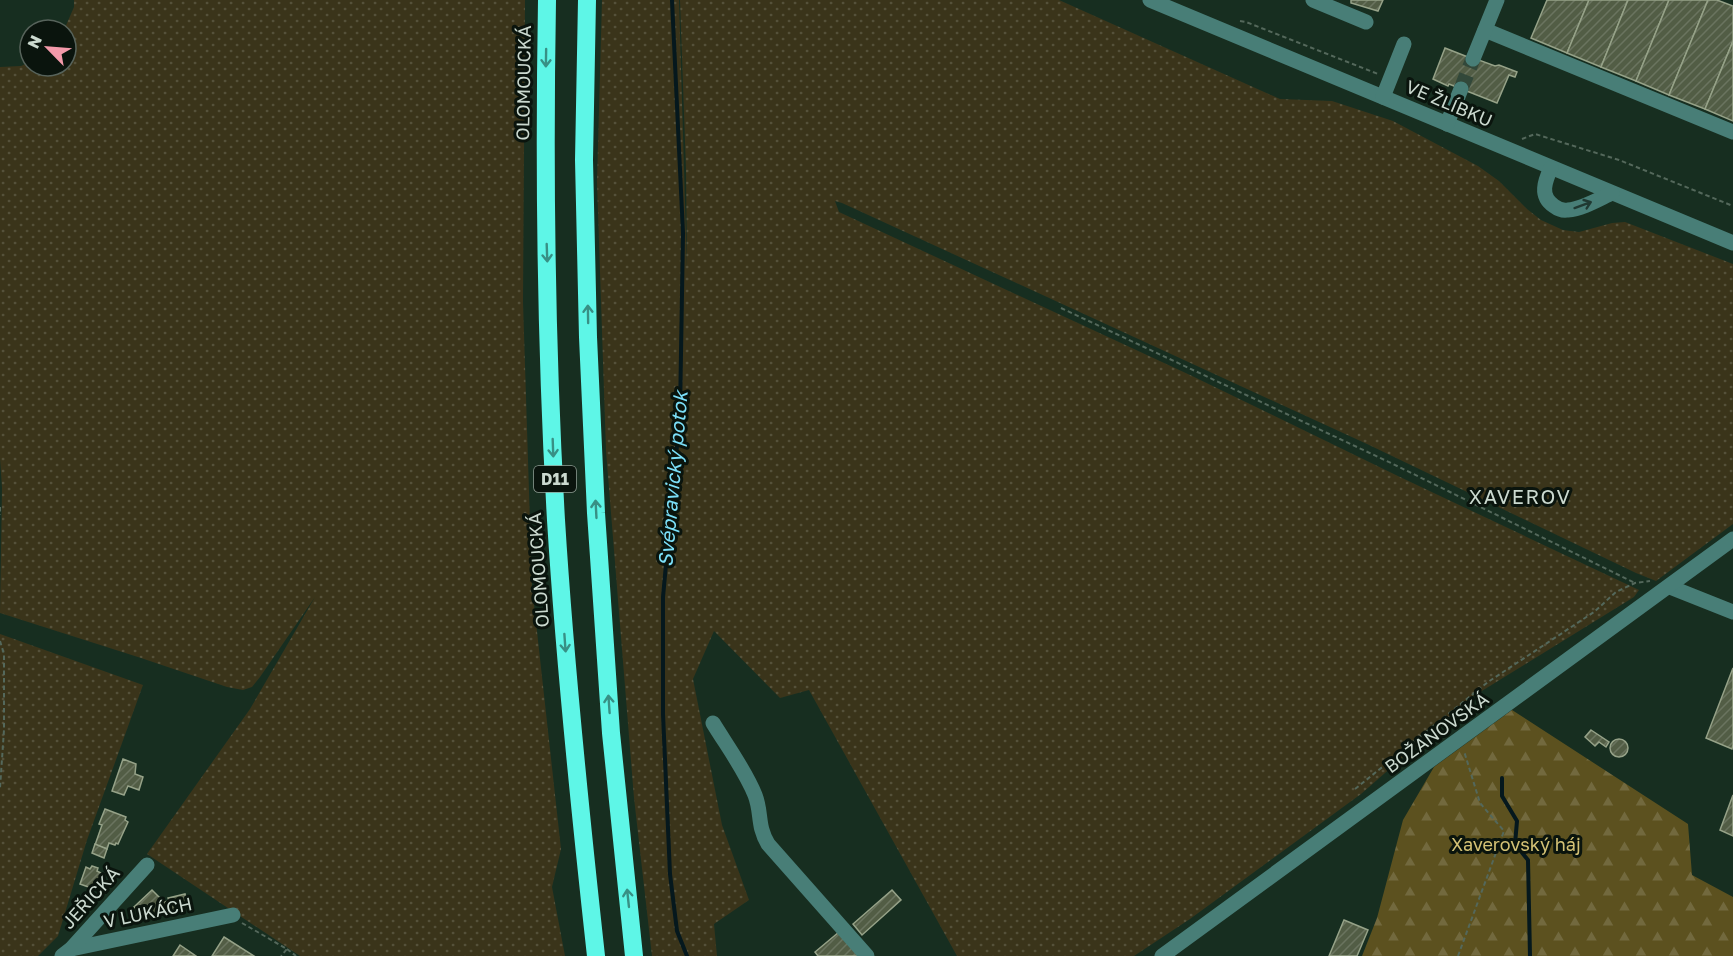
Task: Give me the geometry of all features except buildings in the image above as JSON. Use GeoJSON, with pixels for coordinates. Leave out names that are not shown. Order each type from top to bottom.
{"type":"FeatureCollection","features":[{"type":"Feature","properties":{"kind":"highway","name":"OLOMOUCKÁ"},"geometry":{"type":"LineString","coordinates":[[547,0],[544,159],[556,519],[573,741],[596,956]]}},
{"type":"Feature","properties":{"kind":"highway","name":"D11"},"geometry":{"type":"LineString","coordinates":[[587,0],[585,172],[588,337],[596,513],[611,733],[634,956]]}},
{"type":"Feature","properties":{"kind":"street","name":"VE ŽLÍBKU"},"geometry":{"type":"LineString","coordinates":[[1150,0],[1733,243]]}},
{"type":"Feature","properties":{"kind":"street"},"geometry":{"type":"LineString","coordinates":[[1469,57],[1485,30],[1497,0]]}},
{"type":"Feature","properties":{"kind":"street"},"geometry":{"type":"LineString","coordinates":[[1316,1],[1366,22]]}},
{"type":"Feature","properties":{"kind":"street"},"geometry":{"type":"LineString","coordinates":[[1485,30],[1733,132]]}},
{"type":"Feature","properties":{"kind":"street"},"geometry":{"type":"LineString","coordinates":[[1383,97],[1404,44]]}},
{"type":"Feature","properties":{"kind":"street"},"geometry":{"type":"LineString","coordinates":[[1442,122],[1456,87]]}},
{"type":"Feature","properties":{"kind":"street"},"geometry":{"type":"LineString","coordinates":[[1551,168],[1544,190],[1548,202],[1557,208],[1569,210],[1612,193]]}},
{"type":"Feature","properties":{"kind":"street","name":"BOŽANOVSKÁ"},"geometry":{"type":"LineString","coordinates":[[1162,956],[1733,539]]}},
{"type":"Feature","properties":{"kind":"street"},"geometry":{"type":"LineString","coordinates":[[1670,587],[1733,612]]}},
{"type":"Feature","properties":{"kind":"street"},"geometry":{"type":"LineString","coordinates":[[713,723],[755,796],[760,828],[768,844],[867,956]]}},
{"type":"Feature","properties":{"kind":"street","name":"JEŘICKÁ"},"geometry":{"type":"LineString","coordinates":[[67,953],[147,865]]}},
{"type":"Feature","properties":{"kind":"street","name":"V LUKÁCH"},"geometry":{"type":"LineString","coordinates":[[67,953],[233,915]]}},
{"type":"Feature","properties":{"kind":"path"},"geometry":{"type":"LineString","coordinates":[[1237,21],[1246,22],[1390,79]]}},
{"type":"Feature","properties":{"kind":"path"},"geometry":{"type":"LineString","coordinates":[[1500,147],[1535,134],[1619,160],[1733,206]]}},
{"type":"Feature","properties":{"kind":"path"},"geometry":{"type":"LineString","coordinates":[[1061,308],[1381,458],[1635,583]]}},
{"type":"Feature","properties":{"kind":"path"},"geometry":{"type":"LineString","coordinates":[[0,507],[0,515]]}},
{"type":"Feature","properties":{"kind":"path"},"geometry":{"type":"LineString","coordinates":[[1355,789],[1488,682],[1594,612],[1616,592],[1635,583],[1650,581],[1670,587]]}},
{"type":"Feature","properties":{"kind":"path"},"geometry":{"type":"LineString","coordinates":[[0,642],[4,654],[4,730],[0,788]]}},
{"type":"Feature","properties":{"kind":"path"},"geometry":{"type":"LineString","coordinates":[[1458,956],[1504,831],[1480,803],[1460,740]]}},
{"type":"Feature","properties":{"kind":"path"},"geometry":{"type":"LineString","coordinates":[[233,915],[244,925],[255,929],[296,956]]}},
{"type":"Feature","properties":{"kind":"path"},"geometry":{"type":"LineString","coordinates":[[281,956],[287,949]]}},
{"type":"Feature","properties":{"kind":"shaded area"},"geometry":{"type":"Polygon","coordinates":[[[74,0],[525,0],[523,302],[532,586],[561,849],[552,887],[565,956],[300,956],[147,854],[250,709],[315,597],[260,677],[252,687],[243,690],[227,687],[0,613],[2,488],[0,458],[0,67],[18,66],[18,78],[78,78],[78,18],[69,18],[74,0]]]}},
{"type":"Feature","properties":{"kind":"shaded area"},"geometry":{"type":"Polygon","coordinates":[[[602,0],[679,0],[687,270],[680,0],[1059,0],[1280,99],[1332,101],[1393,121],[1478,166],[1499,181],[1541,220],[1563,230],[1579,232],[1625,222],[1733,264],[1733,524],[1656,581],[1367,444],[835,201],[839,212],[1190,375],[1639,590],[1634,597],[1472,697],[1361,794],[1190,919],[1134,956],[957,956],[809,690],[780,698],[714,631],[693,679],[722,825],[749,900],[714,924],[717,956],[652,956],[634,798],[606,451],[597,182],[602,0]]]}},
{"type":"Feature","properties":{"kind":"shaded area"},"geometry":{"type":"Polygon","coordinates":[[[0,634],[143,685],[87,840],[58,936],[38,956],[0,956],[0,634]]]}},
{"type":"Feature","properties":{"kind":"green space","name":"Xaverovský háj"},"geometry":{"type":"Polygon","coordinates":[[[1512,710],[1688,824],[1692,875],[1733,897],[1733,956],[1362,956],[1377,918],[1403,820],[1434,767],[1512,710]]]}},
{"type":"Feature","properties":{"kind":"waterway","name":"Svépravický potok"},"geometry":{"type":"LineString","coordinates":[[672,0],[683,233],[680,413],[663,597],[663,714],[670,874],[677,931],[687,956]]}},
{"type":"Feature","properties":{"kind":"waterway"},"geometry":{"type":"LineString","coordinates":[[1502,778],[1502,796],[1517,821],[1515,844],[1528,860],[1530,956]]}},
{"type":"Feature","properties":{"kind":"tunnel"},"geometry":{"type":"LineString","coordinates":[[1461,89],[1473,59]]}},
{"type":"Feature","properties":{"kind":"district","name":"XAVEROV"},"geometry":{"type":"Point","coordinates":[1520,497]}}]}
